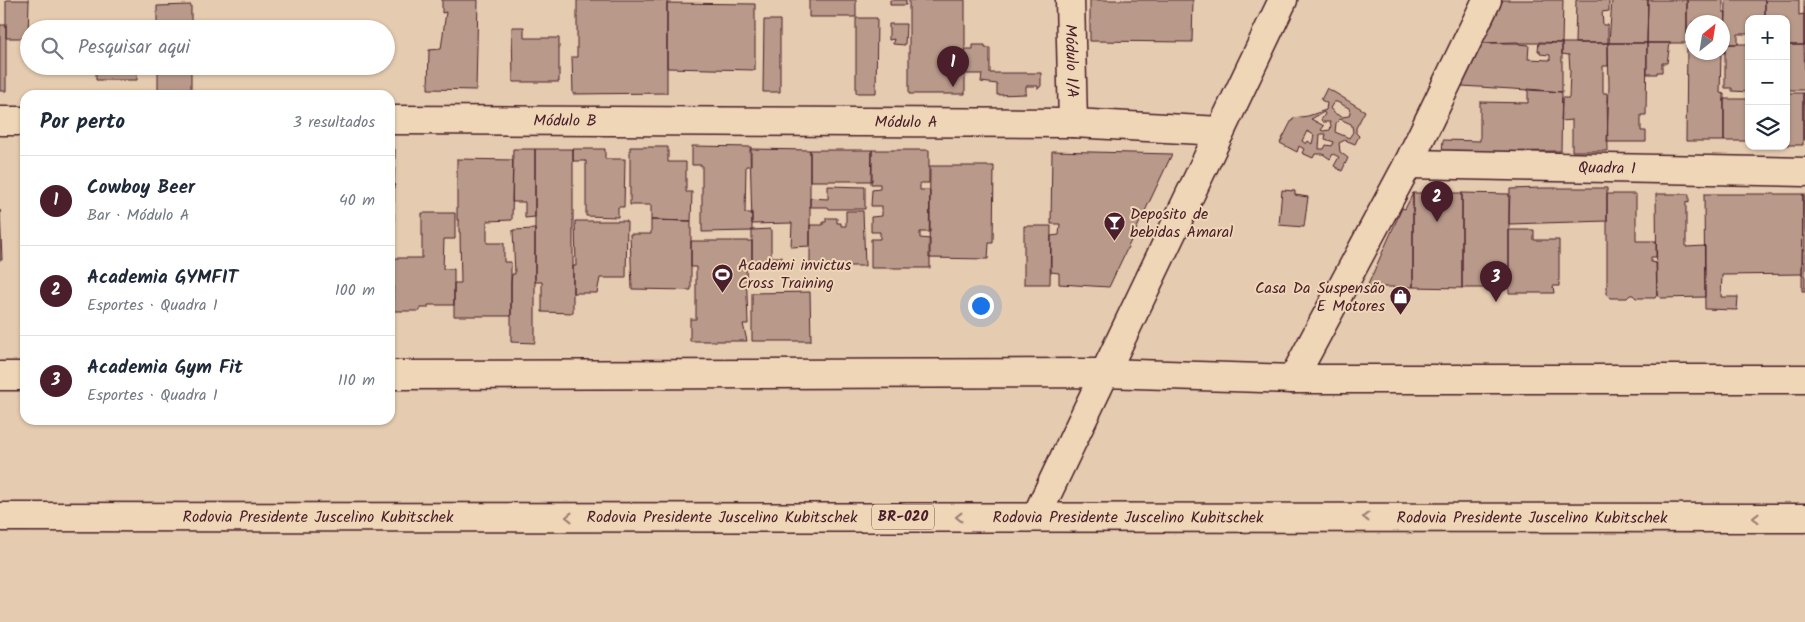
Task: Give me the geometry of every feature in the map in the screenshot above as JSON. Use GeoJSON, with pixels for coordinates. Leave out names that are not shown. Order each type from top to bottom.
{"type":"FeatureCollection","features":[{"type":"Feature","properties":{"kind":"main road","name":"Módulo 1/A"},"geometry":{"type":"LineString","coordinates":[[1070,0],[1072,123]]}},
{"type":"Feature","properties":{"kind":"main road"},"geometry":{"type":"LineString","coordinates":[[1036,517],[1283,0]]}},
{"type":"Feature","properties":{"kind":"main road"},"geometry":{"type":"LineString","coordinates":[[1293,379],[1408,164],[1487,0]]}},
{"type":"Feature","properties":{"kind":"main road","name":"Módulo B"},"geometry":{"type":"LineString","coordinates":[[395,120],[740,122]]}},
{"type":"Feature","properties":{"kind":"main road"},"geometry":{"type":"LineString","coordinates":[[0,121],[20,121]]}},
{"type":"Feature","properties":{"kind":"main road","name":"Módulo A"},"geometry":{"type":"LineString","coordinates":[[740,122],[1072,123],[1222,131]]}},
{"type":"Feature","properties":{"kind":"main road","name":"Quadra 1"},"geometry":{"type":"LineString","coordinates":[[1408,164],[1805,172]]}},
{"type":"Feature","properties":{"kind":"main road"},"geometry":{"type":"LineString","coordinates":[[395,375],[1104,373],[1293,379],[1805,379]]}},
{"type":"Feature","properties":{"kind":"main road"},"geometry":{"type":"LineString","coordinates":[[0,376],[20,376]]}},
{"type":"Feature","properties":{"kind":"main road","name":"Rodovia Presidente Juscelino Kubitschek"},"geometry":{"type":"LineString","coordinates":[[0,517],[1805,518]]}},
{"type":"Feature","properties":{"kind":"building"},"geometry":{"type":"Polygon","coordinates":[[[6,0],[29,0],[28,20],[20,20],[20,38],[6,38],[6,0]]]}},
{"type":"Feature","properties":{"kind":"building"},"geometry":{"type":"Polygon","coordinates":[[[442,0],[478,0],[476,90],[428,89],[429,50],[441,49],[446,12],[442,13],[442,0]]]}},
{"type":"Feature","properties":{"kind":"building"},"geometry":{"type":"Polygon","coordinates":[[[577,0],[667,0],[667,93],[573,94],[572,57],[577,57],[577,0]]]}},
{"type":"Feature","properties":{"kind":"building"},"geometry":{"type":"Polygon","coordinates":[[[809,0],[856,0],[856,17],[809,17],[809,0]]]}},
{"type":"Feature","properties":{"kind":"building"},"geometry":{"type":"Polygon","coordinates":[[[890,0],[906,0],[906,5],[890,5],[890,0]]]}},
{"type":"Feature","properties":{"kind":"building"},"geometry":{"type":"Polygon","coordinates":[[[909,0],[965,0],[965,94],[909,94],[909,0]]]}},
{"type":"Feature","properties":{"kind":"building"},"geometry":{"type":"Polygon","coordinates":[[[1090,0],[1193,0],[1192,42],[1090,41],[1090,0]]]}},
{"type":"Feature","properties":{"kind":"building"},"geometry":{"type":"Polygon","coordinates":[[[1503,0],[1563,0],[1562,43],[1482,43],[1503,0]]]}},
{"type":"Feature","properties":{"kind":"building"},"geometry":{"type":"Polygon","coordinates":[[[1576,0],[1609,0],[1609,11],[1602,12],[1603,25],[1608,25],[1608,43],[1575,43],[1576,0]]]}},
{"type":"Feature","properties":{"kind":"building"},"geometry":{"type":"Polygon","coordinates":[[[1612,0],[1648,0],[1647,43],[1609,43],[1612,0]]]}},
{"type":"Feature","properties":{"kind":"building"},"geometry":{"type":"Polygon","coordinates":[[[1648,0],[1687,0],[1685,43],[1647,43],[1648,0]]]}},
{"type":"Feature","properties":{"kind":"building"},"geometry":{"type":"Polygon","coordinates":[[[1687,0],[1723,0],[1723,12],[1726,12],[1726,15],[1687,15],[1687,0]]]}},
{"type":"Feature","properties":{"kind":"building"},"geometry":{"type":"Polygon","coordinates":[[[1726,0],[1765,0],[1765,15],[1745,15],[1745,34],[1738,34],[1738,44],[1730,44],[1730,15],[1726,15],[1726,0]]]}},
{"type":"Feature","properties":{"kind":"building"},"geometry":{"type":"Polygon","coordinates":[[[1765,0],[1799,0],[1799,15],[1804,14],[1804,45],[1790,45],[1790,15],[1765,15],[1765,0]]]}},
{"type":"Feature","properties":{"kind":"building"},"geometry":{"type":"Polygon","coordinates":[[[1805,0],[1805,45],[1804,45],[1805,0]]]}},
{"type":"Feature","properties":{"kind":"building"},"geometry":{"type":"Polygon","coordinates":[[[667,3],[755,4],[755,70],[667,68],[667,3]]]}},
{"type":"Feature","properties":{"kind":"building"},"geometry":{"type":"Polygon","coordinates":[[[191,5],[191,20],[157,20],[157,6],[191,5]]]}},
{"type":"Feature","properties":{"kind":"building"},"geometry":{"type":"Polygon","coordinates":[[[856,18],[877,18],[876,93],[856,93],[856,18]]]}},
{"type":"Feature","properties":{"kind":"building"},"geometry":{"type":"Polygon","coordinates":[[[764,20],[780,20],[780,92],[763,92],[764,20]]]}},
{"type":"Feature","properties":{"kind":"building"},"geometry":{"type":"Polygon","coordinates":[[[889,24],[906,24],[905,45],[893,44],[894,39],[889,40],[889,24]]]}},
{"type":"Feature","properties":{"kind":"building"},"geometry":{"type":"Polygon","coordinates":[[[0,25],[6,25],[6,91],[0,91],[0,25]]]}},
{"type":"Feature","properties":{"kind":"building"},"geometry":{"type":"Polygon","coordinates":[[[512,27],[524,27],[524,38],[559,38],[559,82],[513,82],[512,27]]]}},
{"type":"Feature","properties":{"kind":"building"},"geometry":{"type":"Polygon","coordinates":[[[1519,42],[1519,44],[1529,45],[1528,59],[1550,60],[1550,55],[1540,54],[1540,51],[1538,51],[1539,42],[1562,43],[1562,92],[1462,86],[1455,82],[1479,43],[1519,42]]]}},
{"type":"Feature","properties":{"kind":"building"},"geometry":{"type":"Polygon","coordinates":[[[1562,43],[1608,43],[1608,66],[1603,66],[1603,93],[1607,93],[1608,151],[1572,151],[1572,120],[1561,121],[1562,98],[1569,98],[1570,70],[1569,55],[1562,54],[1562,43]]]}},
{"type":"Feature","properties":{"kind":"building"},"geometry":{"type":"Polygon","coordinates":[[[1608,43],[1647,43],[1646,115],[1641,115],[1641,131],[1646,131],[1646,142],[1607,142],[1608,43]]]}},
{"type":"Feature","properties":{"kind":"building"},"geometry":{"type":"Polygon","coordinates":[[[1647,43],[1670,43],[1667,63],[1662,63],[1662,72],[1647,74],[1647,43]]]}},
{"type":"Feature","properties":{"kind":"building"},"geometry":{"type":"Polygon","coordinates":[[[1730,44],[1745,44],[1745,92],[1732,91],[1732,88],[1725,88],[1725,60],[1730,60],[1730,44]]]}},
{"type":"Feature","properties":{"kind":"building"},"geometry":{"type":"Polygon","coordinates":[[[973,45],[985,45],[985,48],[990,48],[990,73],[1041,73],[1041,86],[1038,89],[1038,86],[1026,86],[1026,94],[997,95],[997,84],[981,82],[982,74],[965,74],[965,49],[973,49],[973,45]]]}},
{"type":"Feature","properties":{"kind":"building"},"geometry":{"type":"Polygon","coordinates":[[[1790,45],[1804,45],[1805,90],[1790,90],[1790,45]]]}},
{"type":"Feature","properties":{"kind":"building"},"geometry":{"type":"Polygon","coordinates":[[[1687,60],[1721,60],[1720,93],[1724,94],[1724,141],[1686,141],[1687,60]]]}},
{"type":"Feature","properties":{"kind":"building"},"geometry":{"type":"Polygon","coordinates":[[[96,75],[137,75],[137,80],[96,80],[96,75]]]}},
{"type":"Feature","properties":{"kind":"building"},"geometry":{"type":"Polygon","coordinates":[[[158,75],[191,75],[191,90],[158,90],[158,75]]]}},
{"type":"Feature","properties":{"kind":"building"},"geometry":{"type":"Polygon","coordinates":[[[1327,88],[1365,111],[1356,128],[1356,133],[1359,136],[1355,144],[1345,140],[1339,143],[1340,152],[1348,158],[1342,171],[1334,166],[1339,157],[1333,154],[1330,159],[1323,154],[1315,154],[1313,158],[1302,153],[1304,149],[1299,146],[1297,152],[1280,143],[1293,118],[1308,116],[1326,110],[1327,103],[1321,100],[1327,88]],[[1334,102],[1330,108],[1334,113],[1342,117],[1349,116],[1349,108],[1337,102],[1334,102]],[[1324,112],[1311,119],[1324,126],[1321,130],[1330,130],[1330,122],[1323,122],[1321,120],[1325,114],[1324,112]],[[1340,119],[1336,123],[1335,132],[1349,138],[1353,132],[1351,124],[1340,119]],[[1307,131],[1302,141],[1306,144],[1308,141],[1312,144],[1314,135],[1307,131]],[[1320,134],[1319,149],[1324,149],[1326,145],[1332,146],[1334,142],[1325,139],[1326,134],[1320,134]]]}},
{"type":"Feature","properties":{"kind":"building"},"geometry":{"type":"Polygon","coordinates":[[[1528,89],[1562,92],[1561,151],[1464,151],[1464,153],[1442,153],[1443,140],[1480,141],[1480,102],[1528,103],[1528,89]]]}},
{"type":"Feature","properties":{"kind":"building"},"geometry":{"type":"Polygon","coordinates":[[[1790,93],[1803,93],[1803,145],[1790,145],[1790,93]]]}},
{"type":"Feature","properties":{"kind":"building"},"geometry":{"type":"Polygon","coordinates":[[[1803,93],[1805,93],[1805,140],[1803,140],[1803,93]]]}},
{"type":"Feature","properties":{"kind":"building"},"geometry":{"type":"Polygon","coordinates":[[[1724,99],[1745,99],[1745,141],[1724,141],[1724,99]]]}},
{"type":"Feature","properties":{"kind":"building"},"geometry":{"type":"Polygon","coordinates":[[[692,146],[751,147],[751,166],[746,166],[745,213],[752,213],[752,231],[702,232],[702,165],[692,165],[692,146]]]}},
{"type":"Feature","properties":{"kind":"building"},"geometry":{"type":"Polygon","coordinates":[[[630,147],[668,147],[668,162],[686,162],[686,192],[692,192],[691,221],[651,220],[651,205],[630,205],[630,147]]]}},
{"type":"Feature","properties":{"kind":"building"},"geometry":{"type":"Polygon","coordinates":[[[513,149],[535,149],[535,217],[525,218],[525,202],[512,202],[513,149]]]}},
{"type":"Feature","properties":{"kind":"building"},"geometry":{"type":"Polygon","coordinates":[[[535,149],[573,149],[573,313],[542,312],[542,282],[535,282],[535,149]]]}},
{"type":"Feature","properties":{"kind":"building"},"geometry":{"type":"Polygon","coordinates":[[[573,149],[605,149],[605,159],[625,159],[624,207],[618,207],[618,217],[586,216],[586,161],[573,161],[573,149]]]}},
{"type":"Feature","properties":{"kind":"building"},"geometry":{"type":"Polygon","coordinates":[[[750,149],[810,150],[810,246],[791,247],[792,223],[752,224],[750,149]]]}},
{"type":"Feature","properties":{"kind":"building"},"geometry":{"type":"Polygon","coordinates":[[[810,150],[872,150],[872,181],[810,181],[810,150]]]}},
{"type":"Feature","properties":{"kind":"building"},"geometry":{"type":"Polygon","coordinates":[[[872,150],[929,150],[929,183],[920,183],[920,190],[930,190],[930,232],[920,232],[920,238],[930,239],[930,268],[871,268],[871,239],[880,239],[880,232],[871,232],[871,217],[882,216],[882,206],[871,206],[872,190],[880,189],[880,184],[871,184],[872,150]]]}},
{"type":"Feature","properties":{"kind":"building"},"geometry":{"type":"Polygon","coordinates":[[[1052,151],[1172,154],[1109,287],[1059,284],[1059,273],[1051,272],[1051,236],[1059,235],[1060,224],[1051,224],[1052,151]]]}},
{"type":"Feature","properties":{"kind":"building"},"geometry":{"type":"Polygon","coordinates":[[[457,159],[513,160],[512,220],[487,221],[487,243],[504,243],[504,262],[511,262],[511,316],[454,316],[454,283],[461,283],[460,232],[459,220],[457,220],[457,159]]]}},
{"type":"Feature","properties":{"kind":"building"},"geometry":{"type":"Polygon","coordinates":[[[930,166],[994,166],[993,243],[989,243],[988,259],[929,258],[930,166]]]}},
{"type":"Feature","properties":{"kind":"building"},"geometry":{"type":"Polygon","coordinates":[[[828,186],[865,187],[865,209],[810,207],[810,198],[828,199],[828,186]]]}},
{"type":"Feature","properties":{"kind":"building"},"geometry":{"type":"Polygon","coordinates":[[[1607,188],[1607,221],[1509,224],[1510,189],[1607,188]]]}},
{"type":"Feature","properties":{"kind":"building"},"geometry":{"type":"Polygon","coordinates":[[[1282,190],[1295,191],[1295,195],[1308,197],[1304,227],[1279,225],[1282,190]]]}},
{"type":"Feature","properties":{"kind":"building"},"geometry":{"type":"Polygon","coordinates":[[[1413,193],[1462,193],[1462,288],[1413,287],[1413,193]]]}},
{"type":"Feature","properties":{"kind":"building"},"geometry":{"type":"Polygon","coordinates":[[[1413,193],[1413,287],[1367,287],[1402,208],[1405,209],[1413,193]]]}},
{"type":"Feature","properties":{"kind":"building"},"geometry":{"type":"Polygon","coordinates":[[[1462,193],[1509,194],[1509,288],[1462,288],[1462,193]]]}},
{"type":"Feature","properties":{"kind":"building"},"geometry":{"type":"Polygon","coordinates":[[[1607,194],[1636,194],[1636,241],[1656,241],[1656,257],[1651,257],[1651,262],[1656,263],[1657,295],[1655,298],[1636,298],[1630,295],[1627,298],[1610,298],[1607,295],[1607,194]]]}},
{"type":"Feature","properties":{"kind":"building"},"geometry":{"type":"Polygon","coordinates":[[[1656,194],[1689,194],[1689,203],[1686,202],[1686,247],[1705,246],[1705,297],[1661,298],[1657,295],[1656,194]]]}},
{"type":"Feature","properties":{"kind":"building"},"geometry":{"type":"Polygon","coordinates":[[[1704,194],[1803,194],[1802,274],[1722,275],[1721,297],[1738,297],[1737,310],[1705,309],[1704,194]]]}},
{"type":"Feature","properties":{"kind":"building"},"geometry":{"type":"Polygon","coordinates":[[[1803,194],[1805,194],[1805,291],[1802,291],[1803,194]]]}},
{"type":"Feature","properties":{"kind":"building"},"geometry":{"type":"Polygon","coordinates":[[[0,210],[2,260],[0,260],[0,210]]]}},
{"type":"Feature","properties":{"kind":"building"},"geometry":{"type":"Polygon","coordinates":[[[846,211],[863,211],[865,266],[810,266],[810,225],[823,225],[823,222],[826,222],[826,218],[837,218],[837,223],[841,223],[841,226],[846,226],[846,211]]]}},
{"type":"Feature","properties":{"kind":"building"},"geometry":{"type":"Polygon","coordinates":[[[422,213],[455,213],[455,239],[444,239],[443,269],[454,269],[454,305],[428,305],[428,308],[420,308],[420,311],[395,311],[395,258],[422,258],[422,213]]]}},
{"type":"Feature","properties":{"kind":"building"},"geometry":{"type":"Polygon","coordinates":[[[651,220],[691,221],[691,290],[632,289],[630,234],[651,234],[651,220]]]}},
{"type":"Feature","properties":{"kind":"building"},"geometry":{"type":"Polygon","coordinates":[[[575,221],[627,221],[626,278],[600,278],[597,293],[573,293],[573,266],[576,266],[575,221]]]}},
{"type":"Feature","properties":{"kind":"building"},"geometry":{"type":"Polygon","coordinates":[[[1024,226],[1051,226],[1050,284],[1024,284],[1024,226]]]}},
{"type":"Feature","properties":{"kind":"building"},"geometry":{"type":"Polygon","coordinates":[[[535,229],[535,343],[511,342],[511,283],[512,274],[515,274],[513,230],[535,229]]]}},
{"type":"Feature","properties":{"kind":"building"},"geometry":{"type":"Polygon","coordinates":[[[771,229],[771,257],[782,257],[781,266],[752,266],[752,230],[771,229]]]}},
{"type":"Feature","properties":{"kind":"building"},"geometry":{"type":"Polygon","coordinates":[[[1509,230],[1534,230],[1534,240],[1559,240],[1559,286],[1553,286],[1554,293],[1509,293],[1509,230]]]}},
{"type":"Feature","properties":{"kind":"building","name":"Academi invictus Cross Training"},"geometry":{"type":"Polygon","coordinates":[[[691,241],[752,241],[752,266],[746,266],[748,324],[743,324],[747,341],[690,341],[690,319],[696,319],[696,267],[691,267],[691,241]]]}},
{"type":"Feature","properties":{"kind":"building"},"geometry":{"type":"Polygon","coordinates":[[[810,292],[811,341],[752,341],[752,293],[810,292]]]}},
{"type":"Feature","properties":{"kind":"place","name":"Cowboy Beer"},"geometry":{"type":"Point","coordinates":[953,87]}},
{"type":"Feature","properties":{"kind":"place","name":"Academia GYMFIT"},"geometry":{"type":"Point","coordinates":[1437,222]}},
{"type":"Feature","properties":{"kind":"place","name":"Deposito de bebidas Amaral"},"geometry":{"type":"Point","coordinates":[1114,242]}},
{"type":"Feature","properties":{"kind":"place","name":"Academi invictus Cross Training"},"geometry":{"type":"Point","coordinates":[722,293]}},
{"type":"Feature","properties":{"kind":"place","name":"Academia Gym Fit"},"geometry":{"type":"Point","coordinates":[1496,302]}},
{"type":"Feature","properties":{"kind":"place","name":"Casa Da Suspensão E Motores"},"geometry":{"type":"Point","coordinates":[1401,316]}}]}
